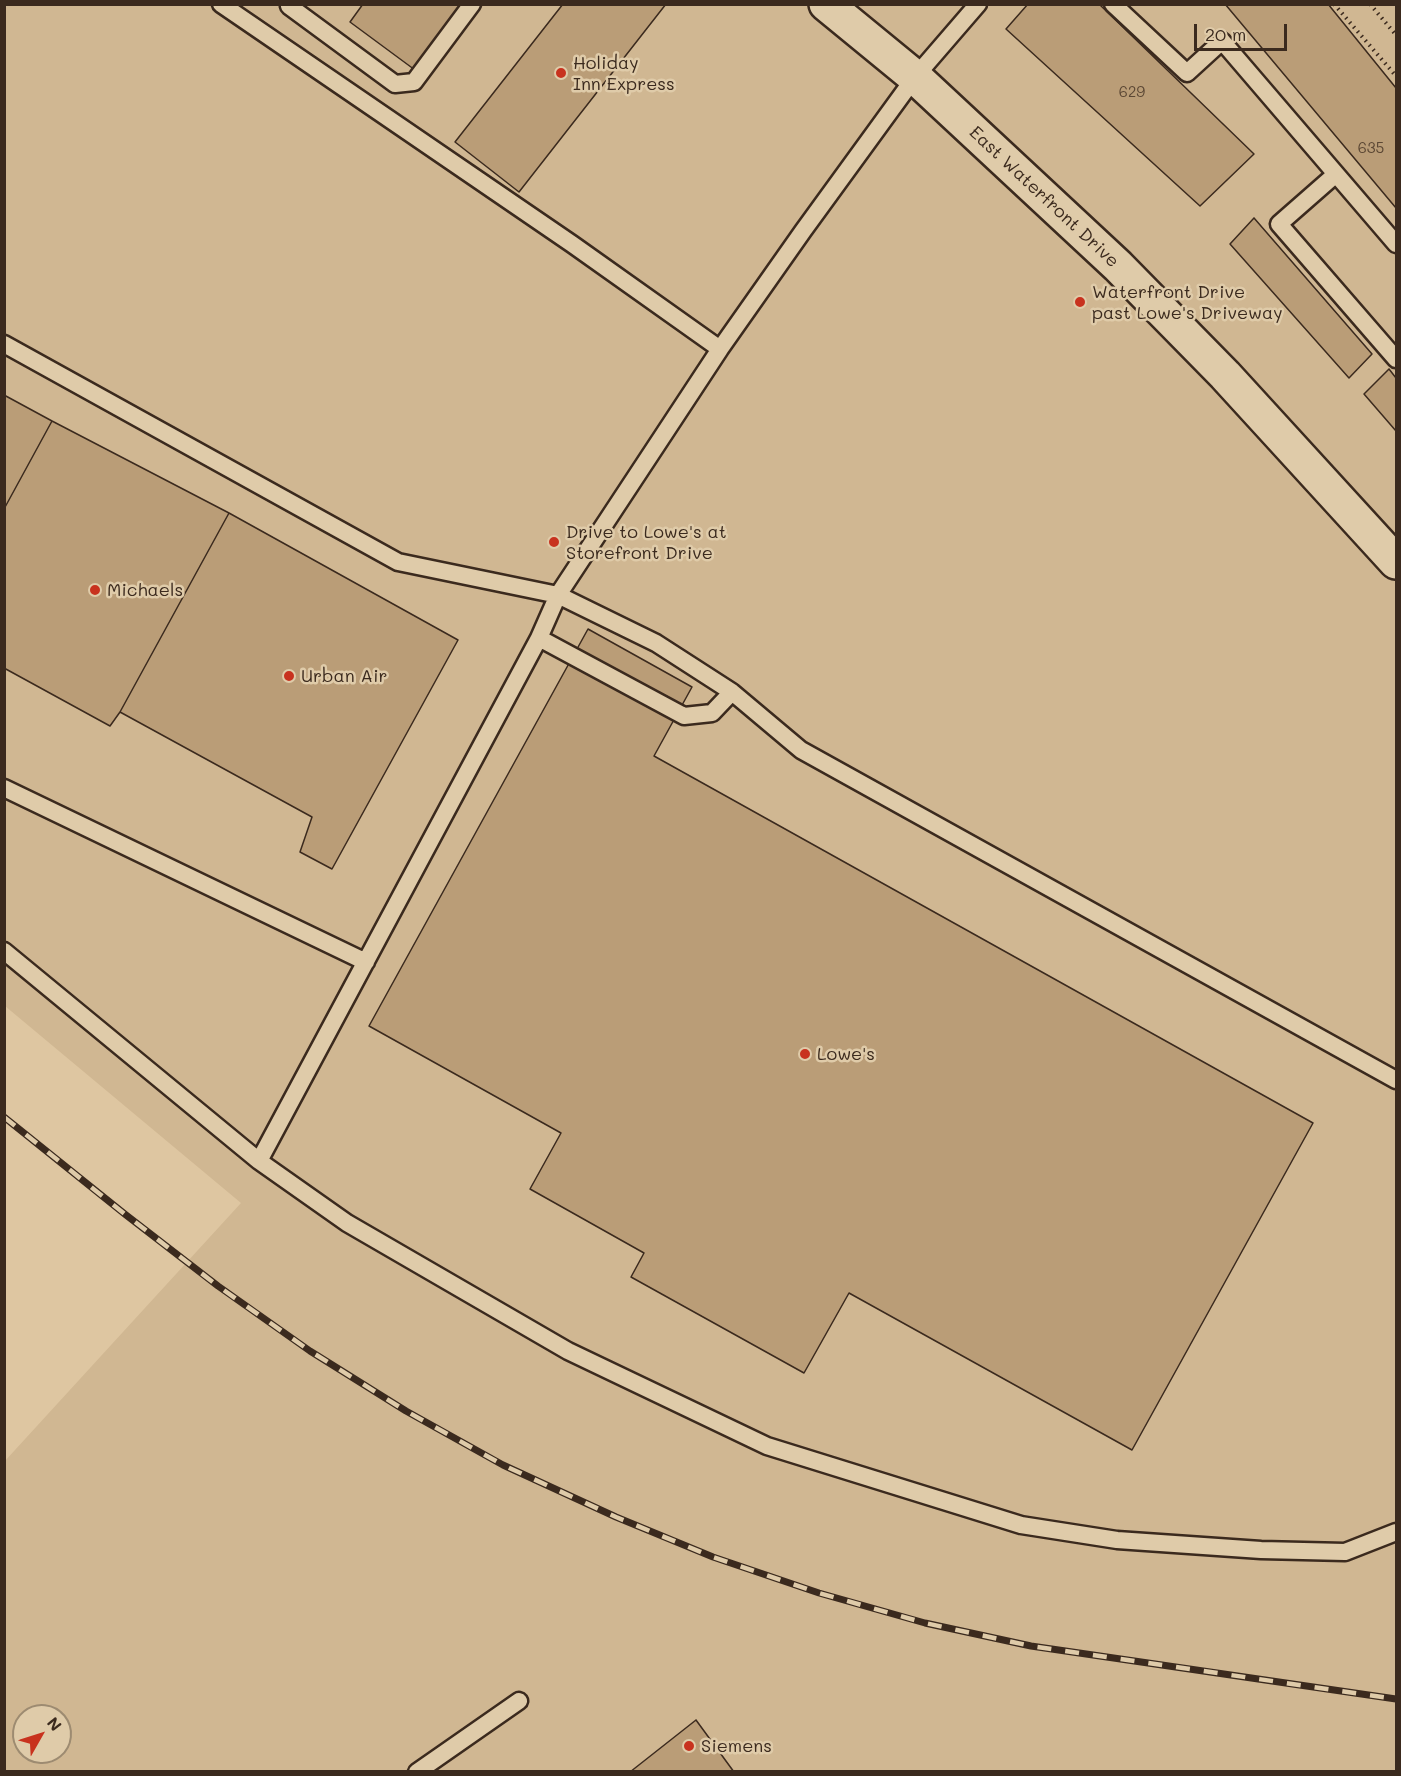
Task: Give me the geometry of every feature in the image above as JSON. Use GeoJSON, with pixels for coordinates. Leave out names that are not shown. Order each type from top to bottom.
{"type":"FeatureCollection","features":[{"type":"Feature","properties":{"kind":"street","name":"East Waterfront Drive"},"geometry":{"type":"LineString","coordinates":[[826,4],[915,77],[1118,266],[1225,375],[1396,561]]}},
{"type":"Feature","properties":{"kind":"lane"},"geometry":{"type":"LineString","coordinates":[[221,4],[572,244],[720,349]]}},
{"type":"Feature","properties":{"kind":"lane"},"geometry":{"type":"LineString","coordinates":[[288,6],[395,84],[414,82],[472,4]]}},
{"type":"Feature","properties":{"kind":"lane"},"geometry":{"type":"LineString","coordinates":[[259,1161],[539,639],[558,595],[720,349],[915,77],[978,4]]}},
{"type":"Feature","properties":{"kind":"lane"},"geometry":{"type":"LineString","coordinates":[[1113,4],[1187,72],[1222,41],[1396,244]]}},
{"type":"Feature","properties":{"kind":"lane"},"geometry":{"type":"LineString","coordinates":[[1336,174],[1279,224],[1396,359]]}},
{"type":"Feature","properties":{"kind":"lane"},"geometry":{"type":"LineString","coordinates":[[4,344],[398,562],[558,595],[656,643],[732,692],[801,750],[1396,1080]]}},
{"type":"Feature","properties":{"kind":"lane"},"geometry":{"type":"LineString","coordinates":[[539,639],[684,716],[712,713],[732,692]]}},
{"type":"Feature","properties":{"kind":"lane"},"geometry":{"type":"LineString","coordinates":[[4,788],[366,962]]}},
{"type":"Feature","properties":{"kind":"lane"},"geometry":{"type":"LineString","coordinates":[[4,951],[259,1161],[347,1222],[568,1352],[767,1446],[1021,1525],[1117,1540],[1261,1550],[1345,1552],[1396,1532]]}},
{"type":"Feature","properties":{"kind":"lane"},"geometry":{"type":"LineString","coordinates":[[417,1772],[519,1701]]}},
{"type":"Feature","properties":{"kind":"path"},"geometry":{"type":"LineString","coordinates":[[1334,4],[1396,76]]}},
{"type":"Feature","properties":{"kind":"path"},"geometry":{"type":"LineString","coordinates":[[1370,4],[1396,35]]}},
{"type":"Feature","properties":{"kind":"shaded area"},"geometry":{"type":"Polygon","coordinates":[[[5,5],[1396,5],[1396,1771],[5,1771],[4,1462],[241,1203],[5,1006],[5,5]]]}},
{"type":"Feature","properties":{"kind":"building"},"geometry":{"type":"Polygon","coordinates":[[[363,4],[464,4],[415,70],[350,22],[363,4]]]}},
{"type":"Feature","properties":{"kind":"building","name":"Holiday Inn Express"},"geometry":{"type":"Polygon","coordinates":[[[563,4],[666,4],[519,192],[455,142],[563,4]]]}},
{"type":"Feature","properties":{"kind":"building"},"geometry":{"type":"Polygon","coordinates":[[[1028,4],[1099,4],[1254,154],[1200,206],[1006,29],[1028,4]]]}},
{"type":"Feature","properties":{"kind":"building"},"geometry":{"type":"Polygon","coordinates":[[[1225,4],[1328,4],[1396,88],[1396,208],[1225,4]]]}},
{"type":"Feature","properties":{"kind":"building"},"geometry":{"type":"Polygon","coordinates":[[[1254,218],[1372,354],[1349,378],[1230,244],[1254,218]]]}},
{"type":"Feature","properties":{"kind":"building"},"geometry":{"type":"Polygon","coordinates":[[[1389,369],[1396,378],[1396,431],[1364,394],[1389,369]]]}},
{"type":"Feature","properties":{"kind":"building"},"geometry":{"type":"Polygon","coordinates":[[[4,395],[52,421],[4,509],[4,395]]]}},
{"type":"Feature","properties":{"kind":"building","name":"Michaels"},"geometry":{"type":"Polygon","coordinates":[[[52,421],[229,513],[120,712],[110,726],[4,668],[4,509],[52,421]]]}},
{"type":"Feature","properties":{"kind":"building","name":"Urban Air"},"geometry":{"type":"Polygon","coordinates":[[[229,513],[458,640],[332,869],[300,852],[312,817],[120,712],[229,513]]]}},
{"type":"Feature","properties":{"kind":"building","name":"Lowe's"},"geometry":{"type":"Polygon","coordinates":[[[588,629],[692,687],[654,756],[1313,1123],[1132,1450],[849,1293],[804,1373],[631,1277],[644,1253],[530,1189],[561,1133],[369,1026],[588,629]]]}},
{"type":"Feature","properties":{"kind":"building","name":"Siemens"},"geometry":{"type":"Polygon","coordinates":[[[696,1720],[734,1772],[630,1772],[696,1720]]]}},
{"type":"Feature","properties":{"kind":"railway"},"geometry":{"type":"LineString","coordinates":[[4,1117],[218,1286],[310,1351],[406,1411],[503,1465],[616,1517],[713,1557],[819,1593],[925,1623],[1031,1646],[1396,1699]]}},
{"type":"Feature","properties":{"kind":"place","name":"Holiday Inn Express"},"geometry":{"type":"Point","coordinates":[561,73]}},
{"type":"Feature","properties":{"kind":"place","name":"Waterfront Drive past Lowe's Driveway"},"geometry":{"type":"Point","coordinates":[1080,302]}},
{"type":"Feature","properties":{"kind":"place","name":"Drive to Lowe's at Storefront Drive"},"geometry":{"type":"Point","coordinates":[554,542]}},
{"type":"Feature","properties":{"kind":"place","name":"Michaels"},"geometry":{"type":"Point","coordinates":[95,590]}},
{"type":"Feature","properties":{"kind":"place","name":"Urban Air"},"geometry":{"type":"Point","coordinates":[289,676]}},
{"type":"Feature","properties":{"kind":"place","name":"Lowe's"},"geometry":{"type":"Point","coordinates":[805,1054]}},
{"type":"Feature","properties":{"kind":"place","name":"Siemens"},"geometry":{"type":"Point","coordinates":[689,1746]}}]}
